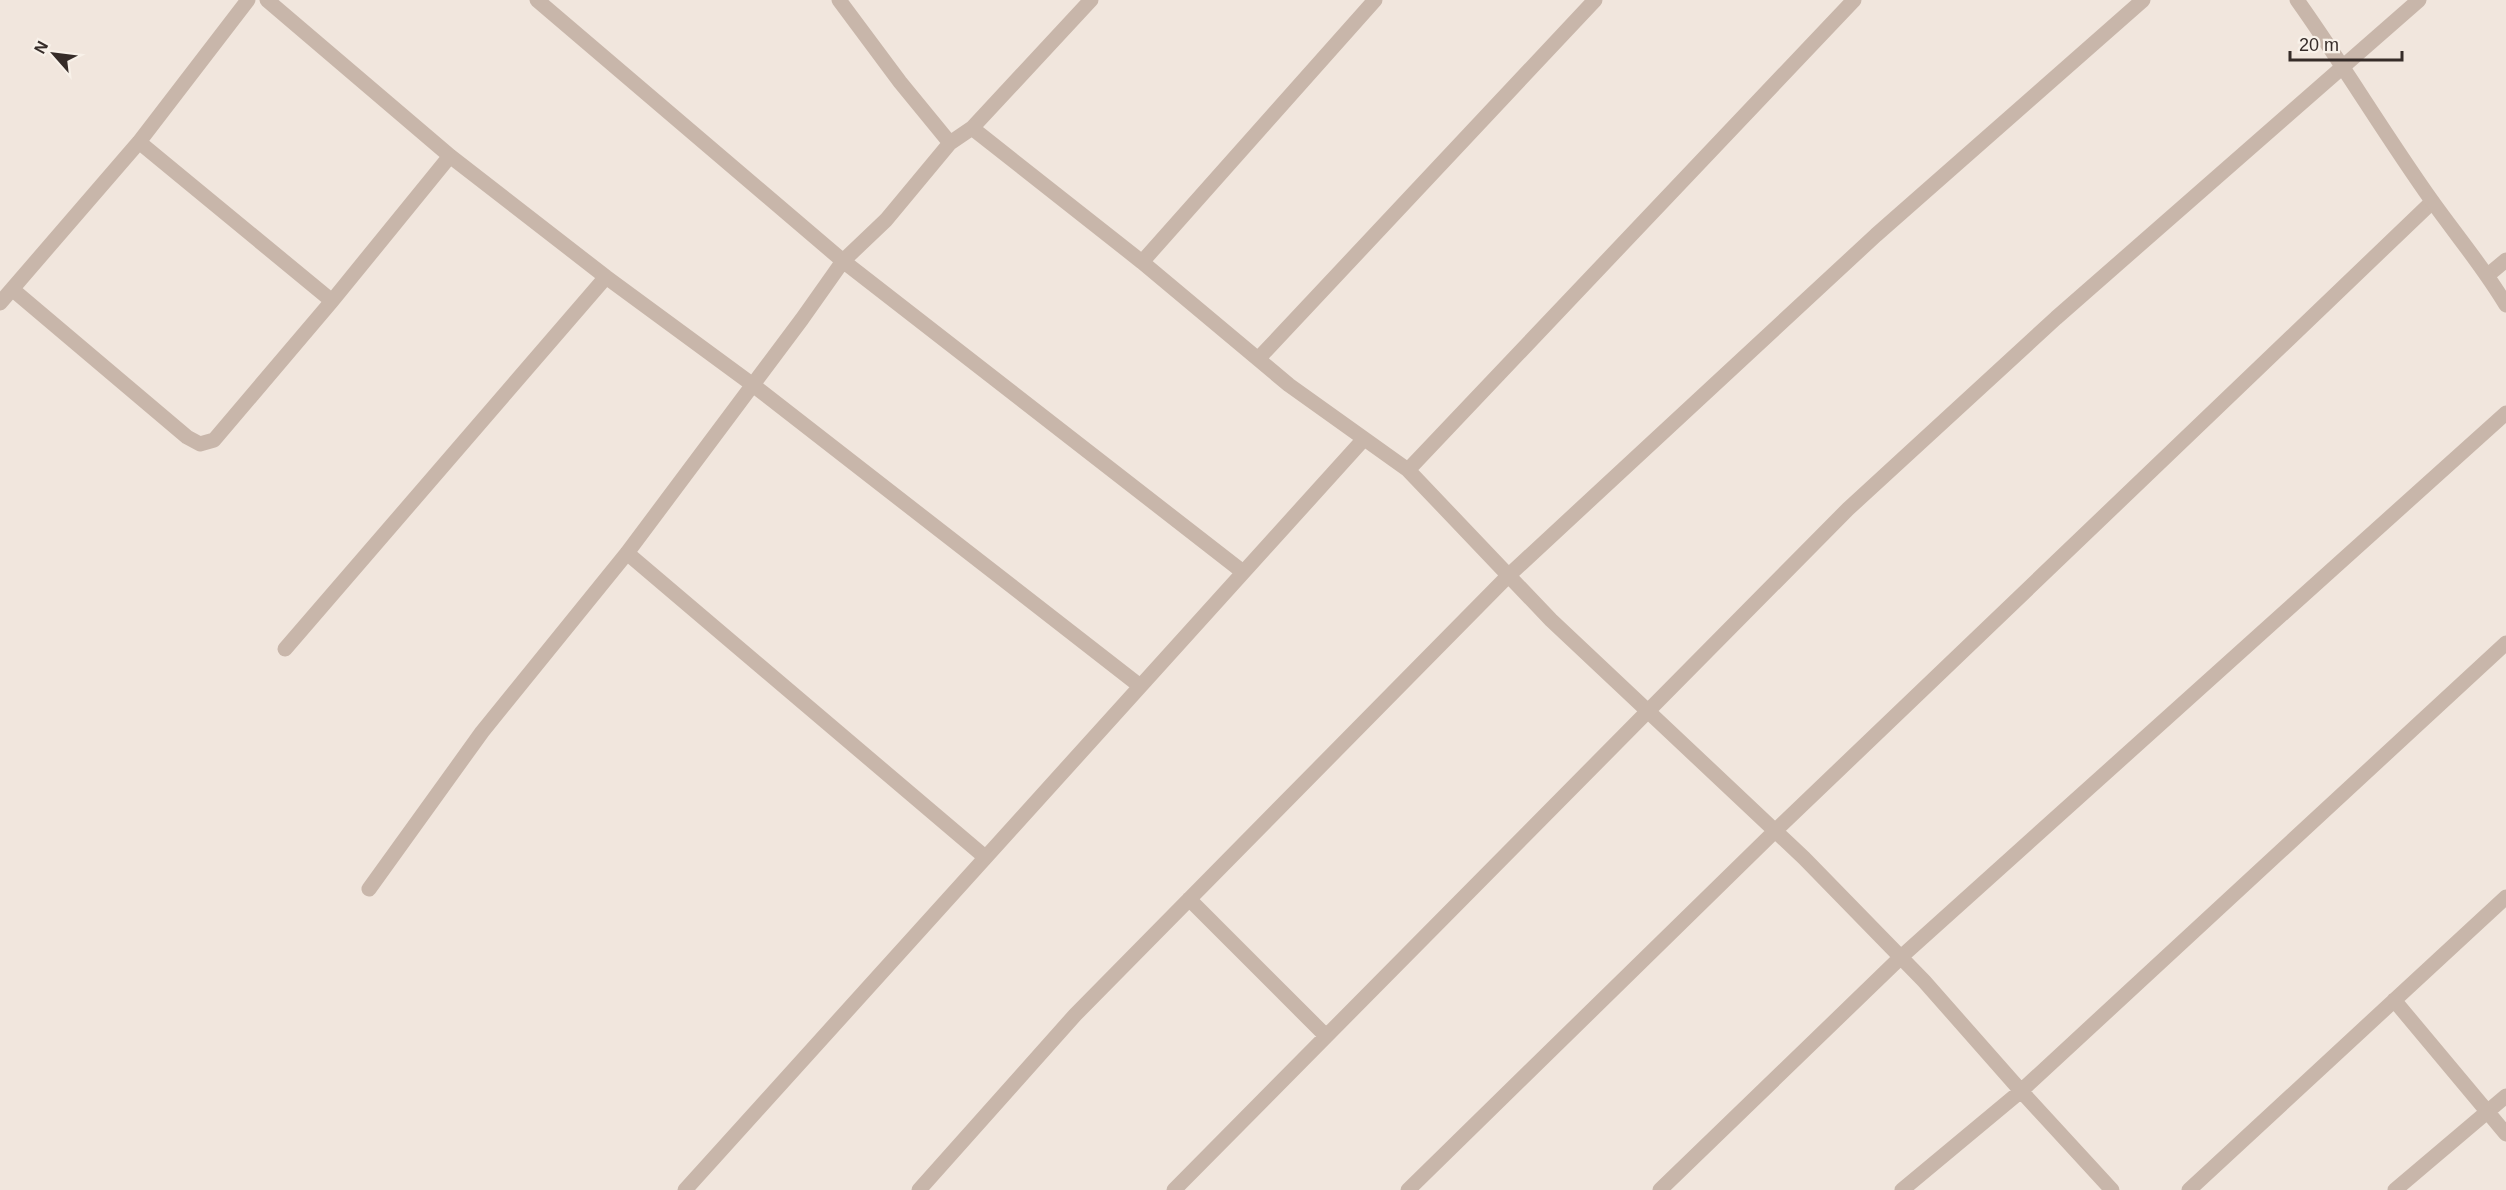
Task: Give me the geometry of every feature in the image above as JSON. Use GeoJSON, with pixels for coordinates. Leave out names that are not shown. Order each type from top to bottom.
{"type":"FeatureCollection","features":[{"type":"Feature","properties":{"kind":"street"},"geometry":{"type":"LineString","coordinates":[[0,303],[139,142],[248,0]]}},
{"type":"Feature","properties":{"kind":"street"},"geometry":{"type":"LineString","coordinates":[[267,0],[450,156],[606,277],[753,385],[1140,686]]}},
{"type":"Feature","properties":{"kind":"street"},"geometry":{"type":"LineString","coordinates":[[537,0],[843,261],[1243,572]]}},
{"type":"Feature","properties":{"kind":"street"},"geometry":{"type":"LineString","coordinates":[[841,0],[900,82],[950,143]]}},
{"type":"Feature","properties":{"kind":"street"},"geometry":{"type":"LineString","coordinates":[[369,889],[482,732],[627,553],[843,261],[886,220],[950,143],[972,128],[1090,0]]}},
{"type":"Feature","properties":{"kind":"street"},"geometry":{"type":"LineString","coordinates":[[1142,262],[1375,0]]}},
{"type":"Feature","properties":{"kind":"street"},"geometry":{"type":"LineString","coordinates":[[1258,359],[1595,0]]}},
{"type":"Feature","properties":{"kind":"street"},"geometry":{"type":"LineString","coordinates":[[1408,471],[1854,0]]}},
{"type":"Feature","properties":{"kind":"street"},"geometry":{"type":"LineString","coordinates":[[919,1190],[1075,1015],[1508,576],[1876,236],[2143,0]]}},
{"type":"Feature","properties":{"kind":"street"},"geometry":{"type":"LineString","coordinates":[[2297,0],[2344,66],[2432,202],[2488,275],[2506,305]]}},
{"type":"Feature","properties":{"kind":"street"},"geometry":{"type":"LineString","coordinates":[[1174,1190],[1856,501],[2056,318],[2418,0]]}},
{"type":"Feature","properties":{"kind":"street"},"geometry":{"type":"LineString","coordinates":[[972,128],[1142,262],[1258,359],[1363,440],[1408,471],[1551,620],[1775,831],[1901,957],[2112,1190]]}},
{"type":"Feature","properties":{"kind":"street"},"geometry":{"type":"LineString","coordinates":[[139,142],[332,301]]}},
{"type":"Feature","properties":{"kind":"street"},"geometry":{"type":"LineString","coordinates":[[12,289],[188,437],[200,444],[214,440],[332,301],[450,156]]}},
{"type":"Feature","properties":{"kind":"street"},"geometry":{"type":"LineString","coordinates":[[1408,1190],[1775,831],[2432,202]]}},
{"type":"Feature","properties":{"kind":"street"},"geometry":{"type":"LineString","coordinates":[[2488,275],[2506,260]]}},
{"type":"Feature","properties":{"kind":"street"},"geometry":{"type":"LineString","coordinates":[[285,649],[606,277]]}},
{"type":"Feature","properties":{"kind":"street"},"geometry":{"type":"LineString","coordinates":[[1660,1190],[1901,957],[2506,413]]}},
{"type":"Feature","properties":{"kind":"street"},"geometry":{"type":"LineString","coordinates":[[685,1190],[1363,440]]}},
{"type":"Feature","properties":{"kind":"street"},"geometry":{"type":"LineString","coordinates":[[627,553],[986,857]]}},
{"type":"Feature","properties":{"kind":"street"},"geometry":{"type":"LineString","coordinates":[[1902,1190],[2021,1091],[2506,643]]}},
{"type":"Feature","properties":{"kind":"street"},"geometry":{"type":"LineString","coordinates":[[2189,1190],[2506,897]]}},
{"type":"Feature","properties":{"kind":"street"},"geometry":{"type":"LineString","coordinates":[[1189,899],[1326,1036]]}},
{"type":"Feature","properties":{"kind":"street"},"geometry":{"type":"LineString","coordinates":[[2394,1000],[2506,1134]]}},
{"type":"Feature","properties":{"kind":"street"},"geometry":{"type":"LineString","coordinates":[[2395,1190],[2506,1096]]}}]}
